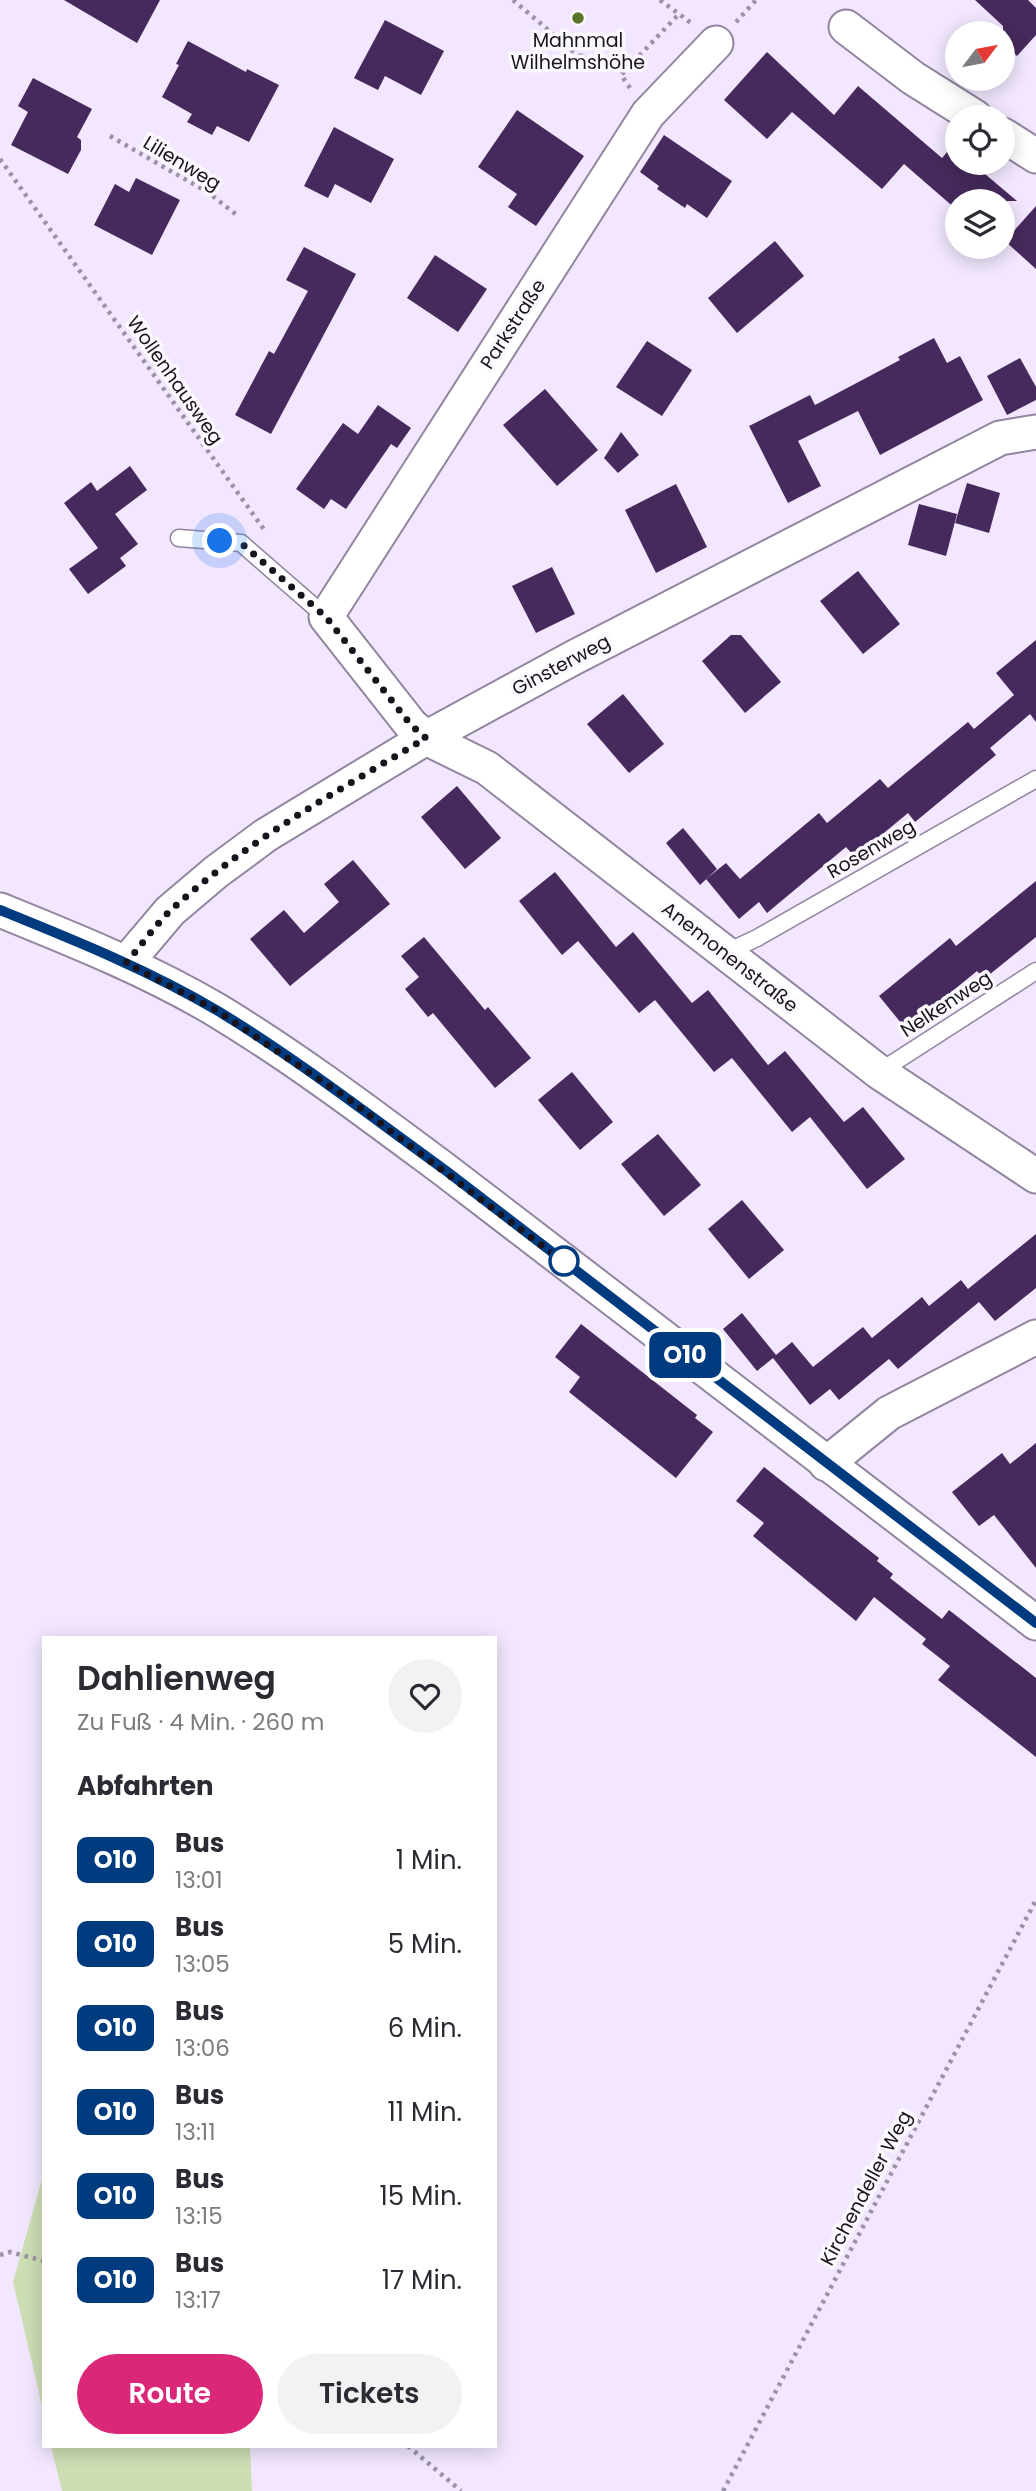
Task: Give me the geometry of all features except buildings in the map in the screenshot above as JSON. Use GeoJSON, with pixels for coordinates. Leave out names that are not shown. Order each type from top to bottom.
{"type":"FeatureCollection","features":[{"type":"Feature","properties":{"kind":"street"},"geometry":{"type":"LineString","coordinates":[[846,27],[913,78],[956,105]]}},
{"type":"Feature","properties":{"kind":"street","name":"Parkstraße"},"geometry":{"type":"LineString","coordinates":[[326,617],[648,114],[716,43]]}},
{"type":"Feature","properties":{"kind":"street"},"geometry":{"type":"LineString","coordinates":[[1015,143],[1036,156]]}},
{"type":"Feature","properties":{"kind":"street","name":"Ginsterweg"},"geometry":{"type":"LineString","coordinates":[[126,963],[170,911],[216,872],[266,835],[426,738],[585,651],[988,444],[1000,438],[1036,432]]}},
{"type":"Feature","properties":{"kind":"street"},"geometry":{"type":"LineString","coordinates":[[326,617],[411,725],[426,738]]}},
{"type":"Feature","properties":{"kind":"street","name":"Anemonenstraße"},"geometry":{"type":"LineString","coordinates":[[426,738],[487,768],[879,1072],[1033,1170]]}},
{"type":"Feature","properties":{"kind":"street"},"geometry":{"type":"LineString","coordinates":[[0,910],[126,963],[216,1010],[347,1098],[498,1210],[1036,1623]]}},
{"type":"Feature","properties":{"kind":"street"},"geometry":{"type":"LineString","coordinates":[[826,1464],[889,1413],[1036,1338]]}},
{"type":"Feature","properties":{"kind":"lane"},"geometry":{"type":"LineString","coordinates":[[179,538],[241,543],[326,617]]}},
{"type":"Feature","properties":{"kind":"lane","name":"Rosenweg"},"geometry":{"type":"LineString","coordinates":[[725,953],[757,938],[1036,779]]}},
{"type":"Feature","properties":{"kind":"lane","name":"Nelkenweg"},"geometry":{"type":"LineString","coordinates":[[879,1072],[1036,971]]}},
{"type":"Feature","properties":{"kind":"path"},"geometry":{"type":"LineString","coordinates":[[513,0],[581,58],[635,59]]}},
{"type":"Feature","properties":{"kind":"path"},"geometry":{"type":"LineString","coordinates":[[660,0],[679,14]]}},
{"type":"Feature","properties":{"kind":"path"},"geometry":{"type":"LineString","coordinates":[[581,43],[581,58]]}},
{"type":"Feature","properties":{"kind":"path","name":"Lilienweg"},"geometry":{"type":"LineString","coordinates":[[110,136],[209,193],[238,216]]}},
{"type":"Feature","properties":{"kind":"path","name":"Wollenhausweg"},"geometry":{"type":"LineString","coordinates":[[0,159],[269,536]]}},
{"type":"Feature","properties":{"kind":"path","name":"Kirchendeller Weg"},"geometry":{"type":"LineString","coordinates":[[723,2491],[1036,1900]]}},
{"type":"Feature","properties":{"kind":"path"},"geometry":{"type":"LineString","coordinates":[[0,2255],[10,2252],[42,2260]]}},
{"type":"Feature","properties":{"kind":"path"},"geometry":{"type":"LineString","coordinates":[[410,2448],[461,2491]]}},
{"type":"Feature","properties":{"kind":"green space"},"geometry":{"type":"Polygon","coordinates":[[[42,2179],[42,2405],[13,2282],[42,2179]]]}},
{"type":"Feature","properties":{"kind":"green space"},"geometry":{"type":"Polygon","coordinates":[[[51,2448],[250,2448],[252,2491],[62,2491],[51,2448]]]}},
{"type":"Feature","properties":{"kind":"bus line","name":"O10"},"geometry":{"type":"LineString","coordinates":[[0,910],[126,963],[216,1010],[347,1098],[445,1170],[1036,1623]]}},
{"type":"Feature","properties":{"kind":"place","name":"Mahnmal Wilhelmshöhe"},"geometry":{"type":"Point","coordinates":[578,18]}},
{"type":"Feature","properties":{"kind":"route"},"geometry":{"type":"LineString","coordinates":[[220,541],[241,543],[326,617],[411,725],[426,738],[266,835],[216,872],[170,911],[126,963],[216,1010],[250,1032],[347,1098],[565,1263],[564,1261]]}}]}
